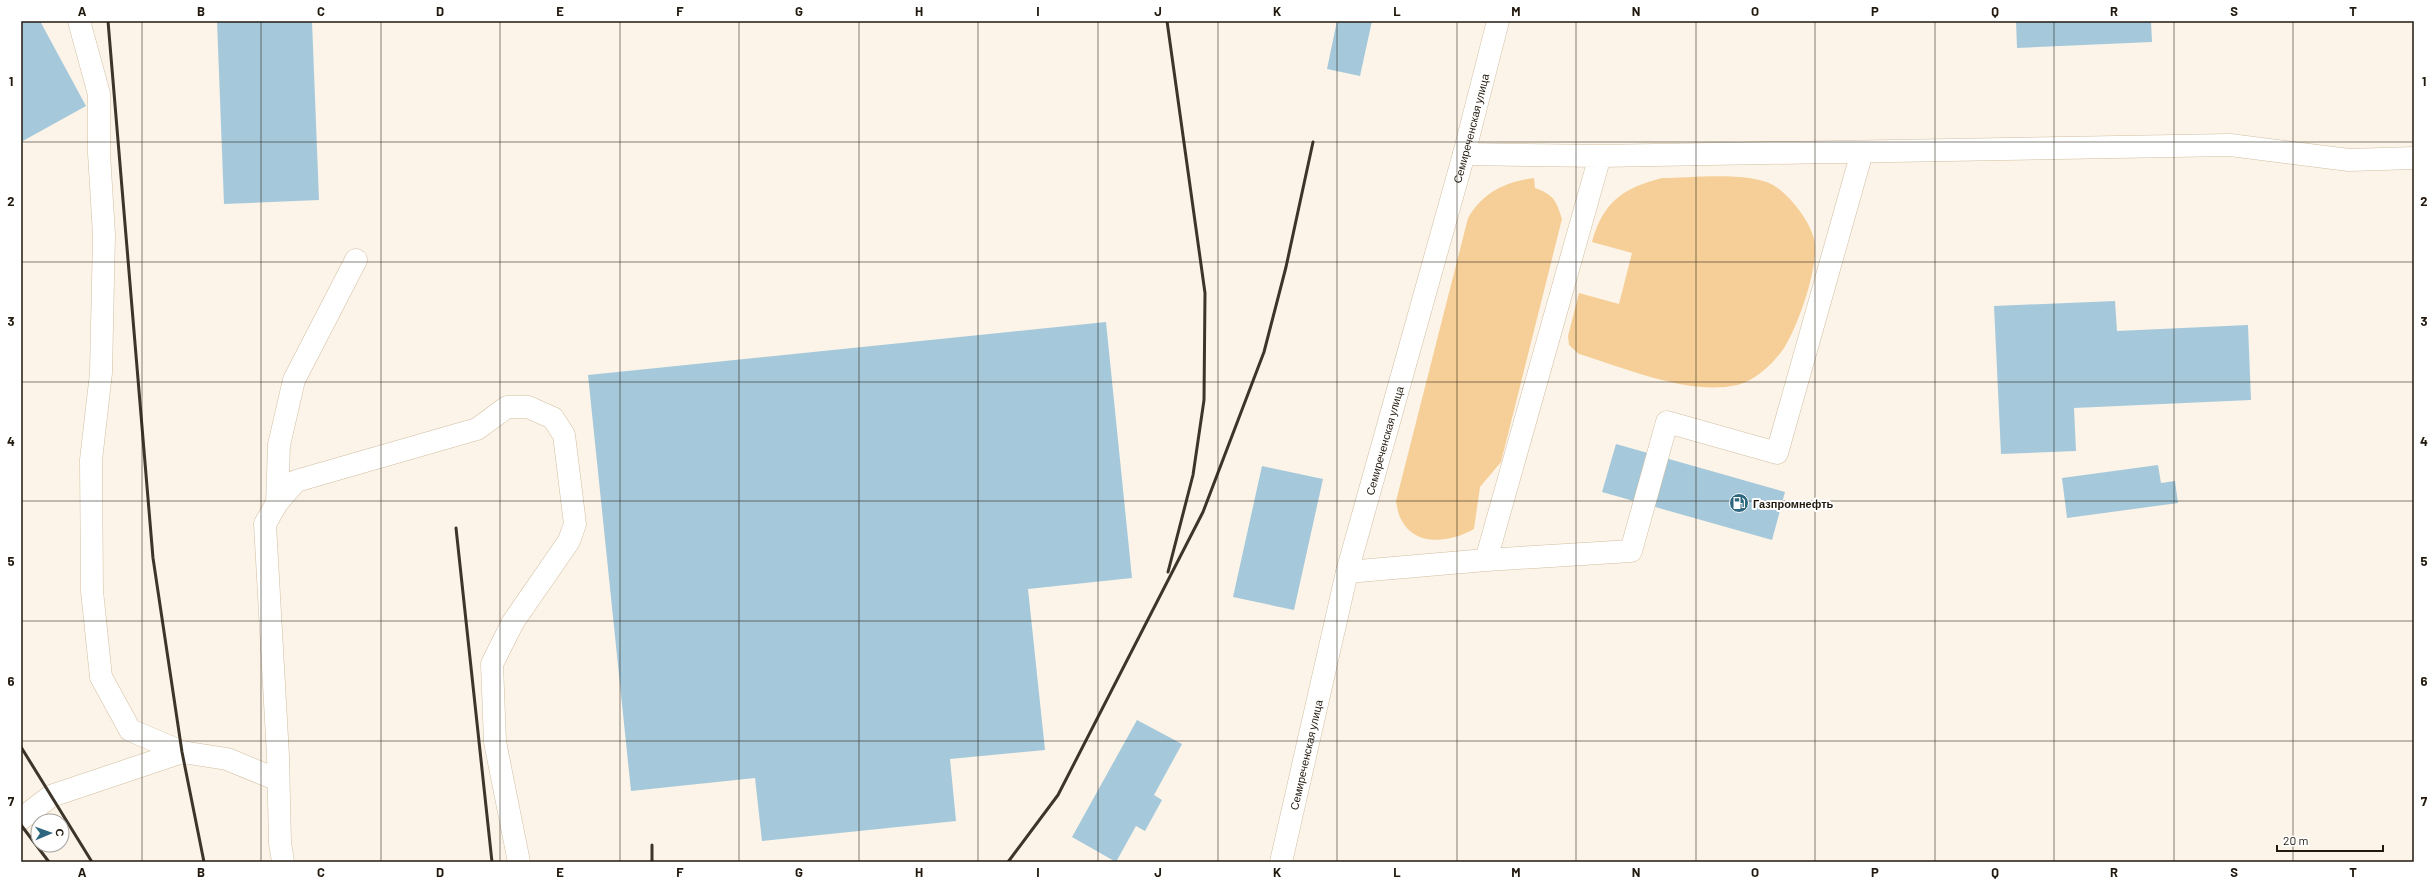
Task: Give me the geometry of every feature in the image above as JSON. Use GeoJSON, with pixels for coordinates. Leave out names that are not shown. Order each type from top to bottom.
{"type":"FeatureCollection","features":[{"type":"Feature","properties":{"kind":"street"},"geometry":{"type":"LineString","coordinates":[[80,21],[99,94],[99,153],[104,235],[104,303],[101,373],[91,460],[92,591],[101,677],[130,730],[182,752],[227,759],[278,780]]}},
{"type":"Feature","properties":{"kind":"street","name":"Семиреченская улица"},"geometry":{"type":"LineString","coordinates":[[1281,862],[1347,572],[1464,154],[1498,21]]}},
{"type":"Feature","properties":{"kind":"street"},"geometry":{"type":"LineString","coordinates":[[1464,154],[1600,156],[2230,145],[2349,160],[2414,158]]}},
{"type":"Feature","properties":{"kind":"street"},"geometry":{"type":"LineString","coordinates":[[1347,572],[1486,560],[1631,551],[1667,422],[1777,453],[1862,152]]}},
{"type":"Feature","properties":{"kind":"street"},"geometry":{"type":"LineString","coordinates":[[1486,560],[1600,156]]}},
{"type":"Feature","properties":{"kind":"street"},"geometry":{"type":"LineString","coordinates":[[277,503],[279,445],[294,380],[356,260]]}},
{"type":"Feature","properties":{"kind":"street"},"geometry":{"type":"LineString","coordinates":[[283,862],[280,843],[265,524],[277,503],[296,481],[477,429],[507,407],[528,407],[553,418],[564,435],[575,524],[569,541],[513,622],[492,664],[495,742],[519,862]]}},
{"type":"Feature","properties":{"kind":"street"},"geometry":{"type":"LineString","coordinates":[[21,818],[51,796],[182,752]]}},
{"type":"Feature","properties":{"kind":"shaded area"},"geometry":{"type":"Polygon","coordinates":[[[1719,176],[1749,178],[1762,181],[1779,189],[1792,201],[1812,232],[1815,250],[1811,279],[1801,311],[1790,338],[1775,360],[1764,371],[1744,383],[1719,387],[1699,387],[1678,384],[1637,373],[1579,354],[1569,345],[1568,336],[1579,293],[1619,304],[1632,253],[1592,242],[1602,217],[1616,199],[1626,192],[1648,182],[1662,178],[1719,176]]]}},
{"type":"Feature","properties":{"kind":"shaded area"},"geometry":{"type":"Polygon","coordinates":[[[1534,178],[1535,188],[1546,193],[1553,199],[1558,207],[1562,219],[1501,462],[1480,487],[1474,529],[1455,537],[1444,539],[1434,540],[1424,538],[1415,535],[1407,528],[1399,515],[1396,501],[1468,218],[1480,202],[1496,190],[1514,182],[1534,178]]]}},
{"type":"Feature","properties":{"kind":"building"},"geometry":{"type":"Polygon","coordinates":[[[21,21],[40,21],[86,106],[21,142],[21,21]]]}},
{"type":"Feature","properties":{"kind":"building"},"geometry":{"type":"Polygon","coordinates":[[[217,21],[312,21],[319,200],[224,204],[217,21]]]}},
{"type":"Feature","properties":{"kind":"building"},"geometry":{"type":"Polygon","coordinates":[[[1337,21],[1372,21],[1360,76],[1327,69],[1337,21]]]}},
{"type":"Feature","properties":{"kind":"building"},"geometry":{"type":"Polygon","coordinates":[[[2016,21],[2151,21],[2152,42],[2017,48],[2016,21]]]}},
{"type":"Feature","properties":{"kind":"building"},"geometry":{"type":"Polygon","coordinates":[[[2115,301],[2117,331],[2248,325],[2251,400],[2074,408],[2076,451],[2001,454],[1994,306],[2115,301]]]}},
{"type":"Feature","properties":{"kind":"building"},"geometry":{"type":"Polygon","coordinates":[[[1106,322],[1132,578],[1028,589],[1045,750],[950,759],[956,821],[762,841],[755,778],[631,791],[588,375],[1106,322]]]}},
{"type":"Feature","properties":{"kind":"building"},"geometry":{"type":"Polygon","coordinates":[[[1616,444],[1785,492],[1772,540],[1602,492],[1616,444]]]}},
{"type":"Feature","properties":{"kind":"building"},"geometry":{"type":"Polygon","coordinates":[[[2158,465],[2161,483],[2175,481],[2178,503],[2067,518],[2062,478],[2158,465]]]}},
{"type":"Feature","properties":{"kind":"building"},"geometry":{"type":"Polygon","coordinates":[[[1262,466],[1323,479],[1294,610],[1233,597],[1262,466]]]}},
{"type":"Feature","properties":{"kind":"building"},"geometry":{"type":"Polygon","coordinates":[[[1137,720],[1182,744],[1154,795],[1162,800],[1145,831],[1136,826],[1116,862],[1072,837],[1137,720]]]}},
{"type":"Feature","properties":{"kind":"railway"},"geometry":{"type":"LineString","coordinates":[[108,21],[153,558],[182,752],[204,862]]}},
{"type":"Feature","properties":{"kind":"railway"},"geometry":{"type":"LineString","coordinates":[[1167,21],[1205,293],[1204,400],[1193,475],[1168,572]]}},
{"type":"Feature","properties":{"kind":"railway"},"geometry":{"type":"LineString","coordinates":[[1008,862],[1058,795],[1203,512],[1264,352],[1286,267],[1313,142]]}},
{"type":"Feature","properties":{"kind":"railway"},"geometry":{"type":"LineString","coordinates":[[456,528],[492,862]]}},
{"type":"Feature","properties":{"kind":"railway"},"geometry":{"type":"LineString","coordinates":[[21,747],[92,862]]}},
{"type":"Feature","properties":{"kind":"railway"},"geometry":{"type":"LineString","coordinates":[[21,825],[49,862]]}},
{"type":"Feature","properties":{"kind":"railway"},"geometry":{"type":"LineString","coordinates":[[652,845],[652,862]]}},
{"type":"Feature","properties":{"kind":"place","name":"Газпромнефть"},"geometry":{"type":"Point","coordinates":[1739,503]}}]}
